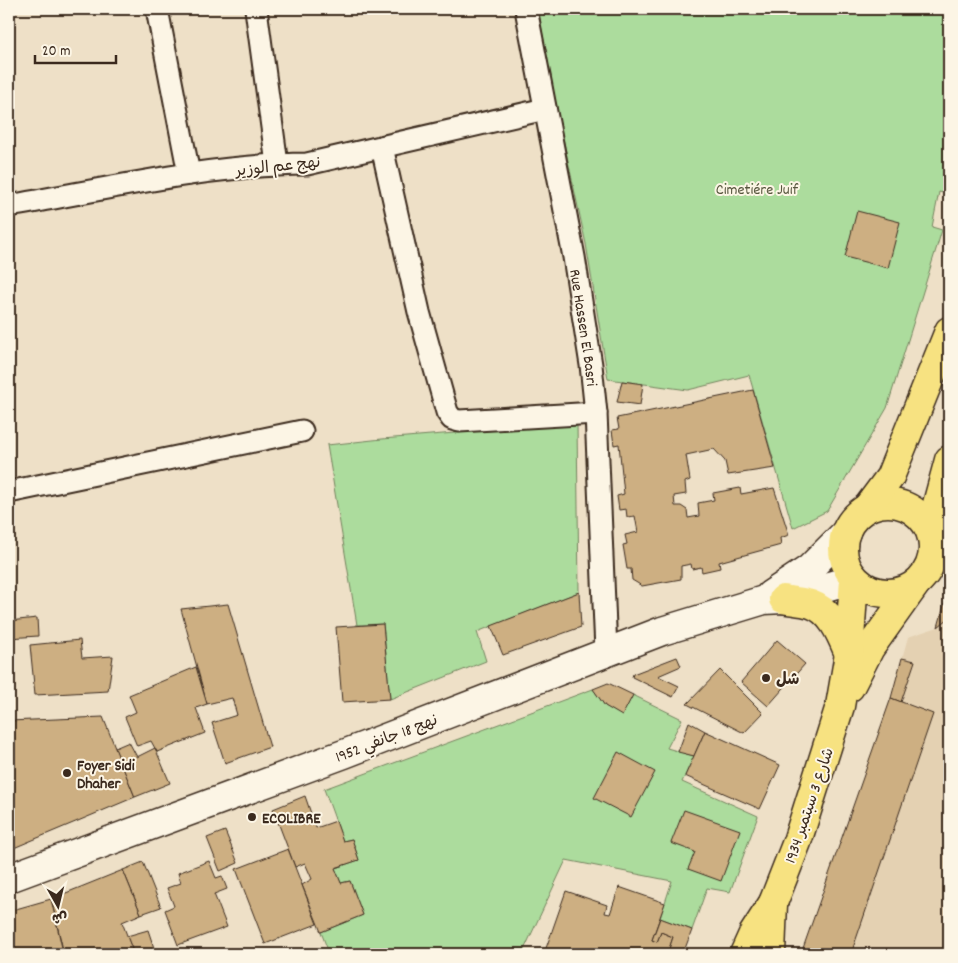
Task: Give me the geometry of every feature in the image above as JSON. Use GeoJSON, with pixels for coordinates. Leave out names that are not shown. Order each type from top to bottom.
{"type":"FeatureCollection","features":[{"type":"Feature","properties":{"kind":"main road"},"geometry":{"type":"LineString","coordinates":[[867,508],[890,476],[949,331]]}},
{"type":"Feature","properties":{"kind":"main road"},"geometry":{"type":"LineString","coordinates":[[930,530],[949,460]]}},
{"type":"Feature","properties":{"kind":"main road"},"geometry":{"type":"LineString","coordinates":[[840,706],[870,648],[915,585],[924,577],[934,554],[934,542],[930,530],[915,511],[904,506],[885,503],[867,508],[858,514],[846,532],[843,544],[843,557],[854,579],[864,587],[883,593],[903,591],[915,585]]}},
{"type":"Feature","properties":{"kind":"main road"},"geometry":{"type":"LineString","coordinates":[[774,599],[809,569],[846,532]]}},
{"type":"Feature","properties":{"kind":"main road"},"geometry":{"type":"LineString","coordinates":[[840,706],[848,654],[854,579]]}},
{"type":"Feature","properties":{"kind":"main road","name":"نهج 18 جانفي 1952"},"geometry":{"type":"LineString","coordinates":[[9,878],[344,754],[606,651],[662,631],[774,599],[854,579]]}},
{"type":"Feature","properties":{"kind":"main road"},"geometry":{"type":"LineString","coordinates":[[774,599],[812,605],[827,615],[840,633],[848,654]]}},
{"type":"Feature","properties":{"kind":"main road","name":"شارع 3 سبتمبر 1934"},"geometry":{"type":"LineString","coordinates":[[773,903],[797,842],[840,706]]}},
{"type":"Feature","properties":{"kind":"main road"},"geometry":{"type":"LineString","coordinates":[[744,954],[752,934],[773,903]]}},
{"type":"Feature","properties":{"kind":"main road"},"geometry":{"type":"LineString","coordinates":[[771,954],[773,903]]}},
{"type":"Feature","properties":{"kind":"street"},"geometry":{"type":"LineString","coordinates":[[157,9],[189,174]]}},
{"type":"Feature","properties":{"kind":"street"},"geometry":{"type":"LineString","coordinates":[[256,9],[277,164]]}},
{"type":"Feature","properties":{"kind":"street","name":"Rue Hassen El Basri"},"geometry":{"type":"LineString","coordinates":[[526,9],[574,257],[591,366],[596,413],[606,651]]}},
{"type":"Feature","properties":{"kind":"street","name":"نهج عم الوزير"},"geometry":{"type":"LineString","coordinates":[[9,206],[189,174],[277,164],[307,164],[545,109]]}},
{"type":"Feature","properties":{"kind":"street"},"geometry":{"type":"LineString","coordinates":[[382,147],[419,312],[447,412],[452,419],[459,421],[596,413]]}},
{"type":"Feature","properties":{"kind":"street"},"geometry":{"type":"LineString","coordinates":[[9,492],[302,431]]}},
{"type":"Feature","properties":{"kind":"shaded area"},"geometry":{"type":"Polygon","coordinates":[[[949,588],[949,954],[801,954],[891,698],[908,637],[938,627],[949,588]]]}},
{"type":"Feature","properties":{"kind":"green space","name":"Cimetiére Juif"},"geometry":{"type":"Polygon","coordinates":[[[538,9],[949,9],[949,191],[948,194],[939,192],[932,227],[942,230],[887,408],[827,511],[793,528],[749,375],[688,390],[608,379],[586,244],[558,115],[538,9]]]}},
{"type":"Feature","properties":{"kind":"green space"},"geometry":{"type":"Polygon","coordinates":[[[577,423],[579,592],[477,632],[486,661],[390,699],[383,624],[357,625],[327,445],[577,423]]]}},
{"type":"Feature","properties":{"kind":"green space"},"geometry":{"type":"Polygon","coordinates":[[[593,689],[605,706],[622,715],[633,695],[682,719],[667,748],[694,756],[682,782],[758,816],[730,892],[707,888],[692,930],[660,918],[672,881],[566,860],[522,954],[328,954],[321,932],[363,915],[350,881],[341,883],[335,868],[359,860],[352,839],[343,841],[324,789],[593,689]]]}},
{"type":"Feature","properties":{"kind":"building"},"geometry":{"type":"Polygon","coordinates":[[[857,211],[900,222],[888,268],[845,257],[857,211]]]}},
{"type":"Feature","properties":{"kind":"building"},"geometry":{"type":"Polygon","coordinates":[[[622,381],[643,384],[640,405],[617,402],[622,381]]]}},
{"type":"Feature","properties":{"kind":"building"},"geometry":{"type":"Polygon","coordinates":[[[753,390],[775,468],[728,475],[725,461],[714,449],[686,455],[690,480],[685,482],[686,494],[674,496],[675,506],[681,506],[687,510],[688,518],[699,516],[698,503],[714,500],[713,493],[740,488],[741,494],[774,488],[789,535],[780,538],[781,545],[719,562],[720,568],[702,572],[701,567],[692,569],[691,564],[681,566],[681,579],[642,586],[632,580],[631,569],[627,569],[623,545],[627,544],[625,535],[638,532],[635,516],[627,517],[626,509],[619,510],[617,496],[624,494],[619,444],[614,445],[612,430],[619,429],[617,418],[753,390]]]}},
{"type":"Feature","properties":{"kind":"building"},"geometry":{"type":"Polygon","coordinates":[[[949,588],[949,618],[938,627],[949,588]]]}},
{"type":"Feature","properties":{"kind":"building"},"geometry":{"type":"Polygon","coordinates":[[[579,592],[581,627],[503,655],[491,626],[579,592]]]}},
{"type":"Feature","properties":{"kind":"building"},"geometry":{"type":"Polygon","coordinates":[[[228,604],[270,747],[225,763],[212,723],[237,715],[232,698],[207,704],[181,609],[228,604]]]}},
{"type":"Feature","properties":{"kind":"building"},"geometry":{"type":"Polygon","coordinates":[[[37,618],[38,636],[9,638],[9,621],[37,618]]]}},
{"type":"Feature","properties":{"kind":"building"},"geometry":{"type":"Polygon","coordinates":[[[383,624],[390,699],[342,702],[336,627],[383,624]]]}},
{"type":"Feature","properties":{"kind":"building"},"geometry":{"type":"Polygon","coordinates":[[[80,640],[82,658],[113,656],[108,691],[35,695],[30,645],[80,640]]]}},
{"type":"Feature","properties":{"kind":"building"},"geometry":{"type":"Polygon","coordinates":[[[777,640],[805,664],[768,706],[741,682],[777,640]]]}},
{"type":"Feature","properties":{"kind":"building"},"geometry":{"type":"Polygon","coordinates":[[[677,657],[681,666],[658,676],[679,686],[673,697],[632,677],[633,674],[677,657]]]}},
{"type":"Feature","properties":{"kind":"building"},"geometry":{"type":"Polygon","coordinates":[[[902,658],[915,661],[901,702],[891,698],[902,658]]]}},
{"type":"Feature","properties":{"kind":"building"},"geometry":{"type":"Polygon","coordinates":[[[196,667],[207,704],[196,708],[205,733],[157,752],[151,741],[137,746],[125,717],[136,712],[129,695],[196,667]]]}},
{"type":"Feature","properties":{"kind":"building"},"geometry":{"type":"Polygon","coordinates":[[[720,670],[763,713],[744,733],[687,704],[720,670]]]}},
{"type":"Feature","properties":{"kind":"building"},"geometry":{"type":"Polygon","coordinates":[[[608,683],[633,695],[622,716],[605,706],[593,689],[608,683]]]}},
{"type":"Feature","properties":{"kind":"building"},"geometry":{"type":"Polygon","coordinates":[[[891,698],[933,714],[851,954],[801,954],[891,698]]]}},
{"type":"Feature","properties":{"kind":"building","name":"Foyer Sidi Dhaher"},"geometry":{"type":"Polygon","coordinates":[[[103,717],[135,797],[9,850],[9,721],[103,717]]]}},
{"type":"Feature","properties":{"kind":"building"},"geometry":{"type":"Polygon","coordinates":[[[689,722],[705,731],[694,756],[678,752],[689,722]]]}},
{"type":"Feature","properties":{"kind":"building"},"geometry":{"type":"Polygon","coordinates":[[[705,731],[780,765],[760,809],[685,776],[705,731]]]}},
{"type":"Feature","properties":{"kind":"building"},"geometry":{"type":"Polygon","coordinates":[[[129,742],[137,757],[155,748],[170,783],[135,797],[115,748],[129,742]]]}},
{"type":"Feature","properties":{"kind":"building"},"geometry":{"type":"Polygon","coordinates":[[[618,752],[655,772],[631,817],[594,798],[618,752]]]}},
{"type":"Feature","properties":{"kind":"building"},"geometry":{"type":"Polygon","coordinates":[[[305,796],[316,828],[336,821],[343,841],[352,839],[359,860],[335,868],[341,883],[350,881],[363,915],[321,932],[302,885],[312,879],[305,863],[295,867],[273,809],[305,796]]]}},
{"type":"Feature","properties":{"kind":"building"},"geometry":{"type":"Polygon","coordinates":[[[684,810],[740,830],[721,881],[688,869],[695,852],[671,843],[684,810]]]}},
{"type":"Feature","properties":{"kind":"building"},"geometry":{"type":"Polygon","coordinates":[[[225,831],[238,863],[220,871],[207,838],[225,831]]]}},
{"type":"Feature","properties":{"kind":"building"},"geometry":{"type":"Polygon","coordinates":[[[288,849],[317,924],[265,944],[236,869],[288,849]]]}},
{"type":"Feature","properties":{"kind":"building"},"geometry":{"type":"Polygon","coordinates":[[[209,861],[216,878],[222,876],[227,889],[214,894],[227,927],[178,945],[165,910],[174,906],[167,888],[181,883],[178,873],[209,861]]]}},
{"type":"Feature","properties":{"kind":"building"},"geometry":{"type":"Polygon","coordinates":[[[143,862],[161,907],[141,914],[123,870],[143,862]]]}},
{"type":"Feature","properties":{"kind":"building"},"geometry":{"type":"Polygon","coordinates":[[[123,870],[141,914],[122,922],[134,954],[64,954],[51,899],[123,870]]]}},
{"type":"Feature","properties":{"kind":"building"},"geometry":{"type":"Polygon","coordinates":[[[619,887],[665,903],[652,940],[657,942],[661,932],[673,937],[669,949],[672,951],[670,954],[544,954],[566,891],[607,905],[605,913],[610,914],[619,887]]]}},
{"type":"Feature","properties":{"kind":"building"},"geometry":{"type":"Polygon","coordinates":[[[51,899],[63,952],[9,954],[9,911],[51,899]]]}},
{"type":"Feature","properties":{"kind":"building"},"geometry":{"type":"Polygon","coordinates":[[[660,918],[692,930],[683,954],[670,954],[672,951],[669,949],[673,937],[661,932],[657,942],[652,940],[660,918]]]}},
{"type":"Feature","properties":{"kind":"building"},"geometry":{"type":"Polygon","coordinates":[[[148,930],[156,954],[134,954],[127,936],[148,930]]]}},
{"type":"Feature","properties":{"kind":"place","name":"شل"},"geometry":{"type":"Point","coordinates":[766,678]}},
{"type":"Feature","properties":{"kind":"place","name":"Foyer Sidi Dhaher"},"geometry":{"type":"Point","coordinates":[67,773]}},
{"type":"Feature","properties":{"kind":"place","name":"ECOLIBRE"},"geometry":{"type":"Point","coordinates":[252,817]}}]}
